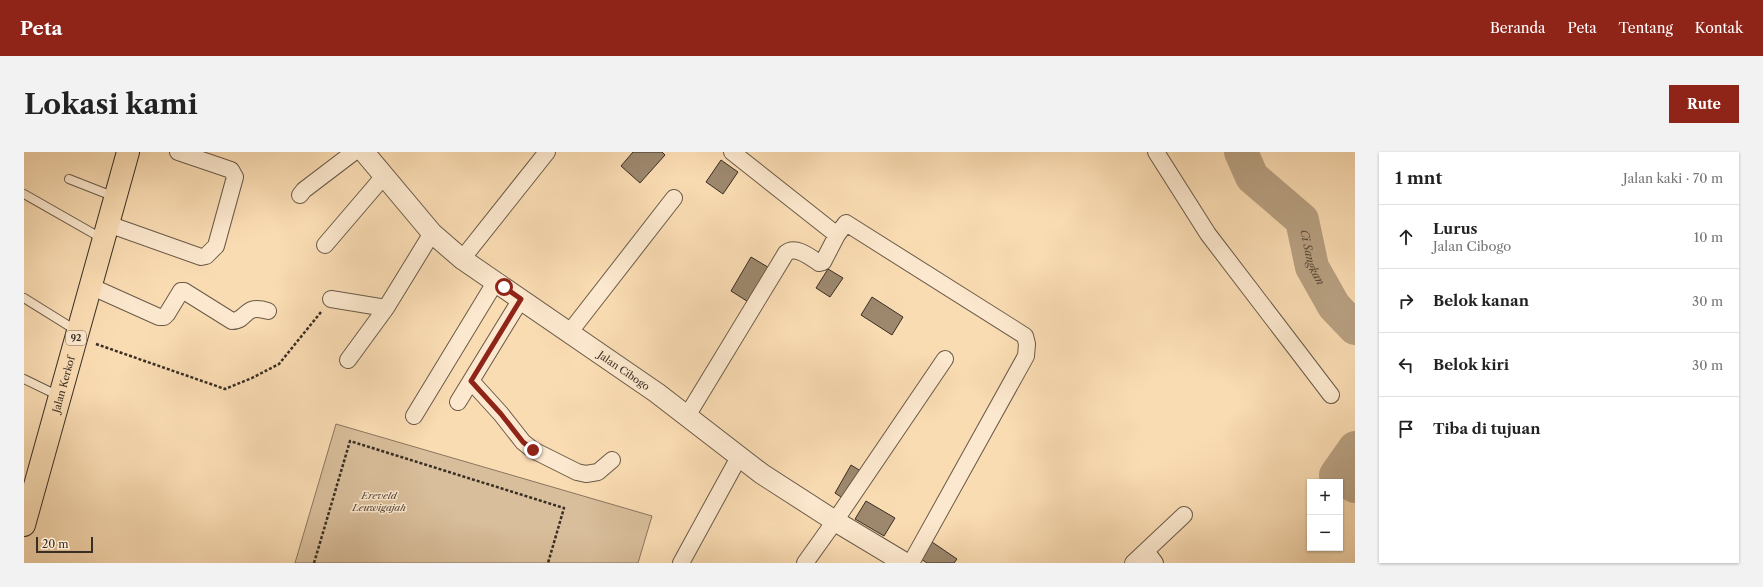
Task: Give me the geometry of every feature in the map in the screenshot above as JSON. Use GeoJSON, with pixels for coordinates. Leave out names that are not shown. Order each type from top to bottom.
{"type":"FeatureCollection","features":[{"type":"Feature","properties":{"kind":"main road","name":"Jalan Kerkof"},"geometry":{"type":"LineString","coordinates":[[24,524],[33,479],[59,396],[128,152]]}},
{"type":"Feature","properties":{"kind":"street"},"geometry":{"type":"LineString","coordinates":[[106,232],[201,257],[206,256],[216,246],[236,177],[231,170],[178,152]]}},
{"type":"Feature","properties":{"kind":"street"},"geometry":{"type":"LineString","coordinates":[[300,195],[304,190],[354,152]]}},
{"type":"Feature","properties":{"kind":"street","name":"Jalan Cibogo"},"geometry":{"type":"LineString","coordinates":[[364,152],[432,233],[462,259],[657,393],[787,491],[905,563]]}},
{"type":"Feature","properties":{"kind":"street"},"geometry":{"type":"LineString","coordinates":[[462,259],[547,152]]}},
{"type":"Feature","properties":{"kind":"street"},"geometry":{"type":"LineString","coordinates":[[732,152],[837,235]]}},
{"type":"Feature","properties":{"kind":"street"},"geometry":{"type":"LineString","coordinates":[[1156,152],[1208,234],[1331,395]]}},
{"type":"Feature","properties":{"kind":"street"},"geometry":{"type":"LineString","coordinates":[[325,245],[384,176]]}},
{"type":"Feature","properties":{"kind":"street"},"geometry":{"type":"LineString","coordinates":[[569,333],[674,198]]}},
{"type":"Feature","properties":{"kind":"street"},"geometry":{"type":"LineString","coordinates":[[687,416],[786,253],[795,249],[821,263],[844,224],[848,223],[1025,336],[1027,344],[1026,356],[911,563]]}},
{"type":"Feature","properties":{"kind":"street"},"geometry":{"type":"LineString","coordinates":[[348,360],[386,308],[432,233]]}},
{"type":"Feature","properties":{"kind":"street"},"geometry":{"type":"LineString","coordinates":[[414,416],[496,281]]}},
{"type":"Feature","properties":{"kind":"street"},"geometry":{"type":"LineString","coordinates":[[90,286],[160,317],[164,317],[181,291],[184,291],[232,321],[235,321],[253,308],[268,311]]}},
{"type":"Feature","properties":{"kind":"street"},"geometry":{"type":"LineString","coordinates":[[331,299],[386,308]]}},
{"type":"Feature","properties":{"kind":"street"},"geometry":{"type":"LineString","coordinates":[[458,402],[521,299]]}},
{"type":"Feature","properties":{"kind":"street"},"geometry":{"type":"LineString","coordinates":[[805,563],[945,359]]}},
{"type":"Feature","properties":{"kind":"street"},"geometry":{"type":"LineString","coordinates":[[471,381],[501,414],[523,442],[533,450],[577,472],[586,474],[598,472],[612,460]]}},
{"type":"Feature","properties":{"kind":"street"},"geometry":{"type":"LineString","coordinates":[[681,563],[740,457]]}},
{"type":"Feature","properties":{"kind":"street"},"geometry":{"type":"LineString","coordinates":[[1132,563],[1150,557],[1184,515]]}},
{"type":"Feature","properties":{"kind":"lane"},"geometry":{"type":"LineString","coordinates":[[69,179],[116,197]]}},
{"type":"Feature","properties":{"kind":"lane"},"geometry":{"type":"LineString","coordinates":[[24,194],[106,232]]}},
{"type":"Feature","properties":{"kind":"lane"},"geometry":{"type":"LineString","coordinates":[[24,298],[77,334]]}},
{"type":"Feature","properties":{"kind":"lane"},"geometry":{"type":"LineString","coordinates":[[24,379],[59,396]]}},
{"type":"Feature","properties":{"kind":"path"},"geometry":{"type":"LineString","coordinates":[[77,334],[225,389],[252,378],[279,364],[331,299]]}},
{"type":"Feature","properties":{"kind":"path"},"geometry":{"type":"LineString","coordinates":[[314,563],[350,441],[564,508],[548,563]]}},
{"type":"Feature","properties":{"kind":"green space","name":"Ereveld Leuwigajah"},"geometry":{"type":"Polygon","coordinates":[[[336,424],[652,516],[638,563],[295,563],[336,424]]]}},
{"type":"Feature","properties":{"kind":"building"},"geometry":{"type":"Polygon","coordinates":[[[633,152],[662,152],[665,155],[640,183],[621,166],[633,152]]]}},
{"type":"Feature","properties":{"kind":"building"},"geometry":{"type":"Polygon","coordinates":[[[721,160],[738,172],[723,194],[706,182],[721,160]]]}},
{"type":"Feature","properties":{"kind":"building"},"geometry":{"type":"Polygon","coordinates":[[[751,257],[771,269],[750,303],[731,291],[751,257]]]}},
{"type":"Feature","properties":{"kind":"building"},"geometry":{"type":"Polygon","coordinates":[[[828,269],[843,278],[830,297],[816,288],[828,269]]]}},
{"type":"Feature","properties":{"kind":"building"},"geometry":{"type":"Polygon","coordinates":[[[872,297],[903,317],[892,335],[861,315],[872,297]]]}},
{"type":"Feature","properties":{"kind":"building"},"geometry":{"type":"Polygon","coordinates":[[[851,465],[864,473],[847,501],[835,493],[851,465]]]}},
{"type":"Feature","properties":{"kind":"building"},"geometry":{"type":"Polygon","coordinates":[[[866,501],[895,518],[884,536],[855,519],[866,501]]]}},
{"type":"Feature","properties":{"kind":"building"},"geometry":{"type":"Polygon","coordinates":[[[932,542],[957,559],[954,563],[927,563],[921,559],[932,542]]]}},
{"type":"Feature","properties":{"kind":"waterway","name":"Ci Sangkan"},"geometry":{"type":"LineString","coordinates":[[1241,152],[1252,177],[1302,220],[1312,267],[1334,306],[1355,328]]}},
{"type":"Feature","properties":{"kind":"waterway","name":"Ci Sangkan"},"geometry":{"type":"LineString","coordinates":[[1355,448],[1336,475],[1355,486]]}},
{"type":"Feature","properties":{"kind":"route"},"geometry":{"type":"LineString","coordinates":[[504,287],[521,299],[471,381],[501,414],[523,442],[533,450]]}}]}
